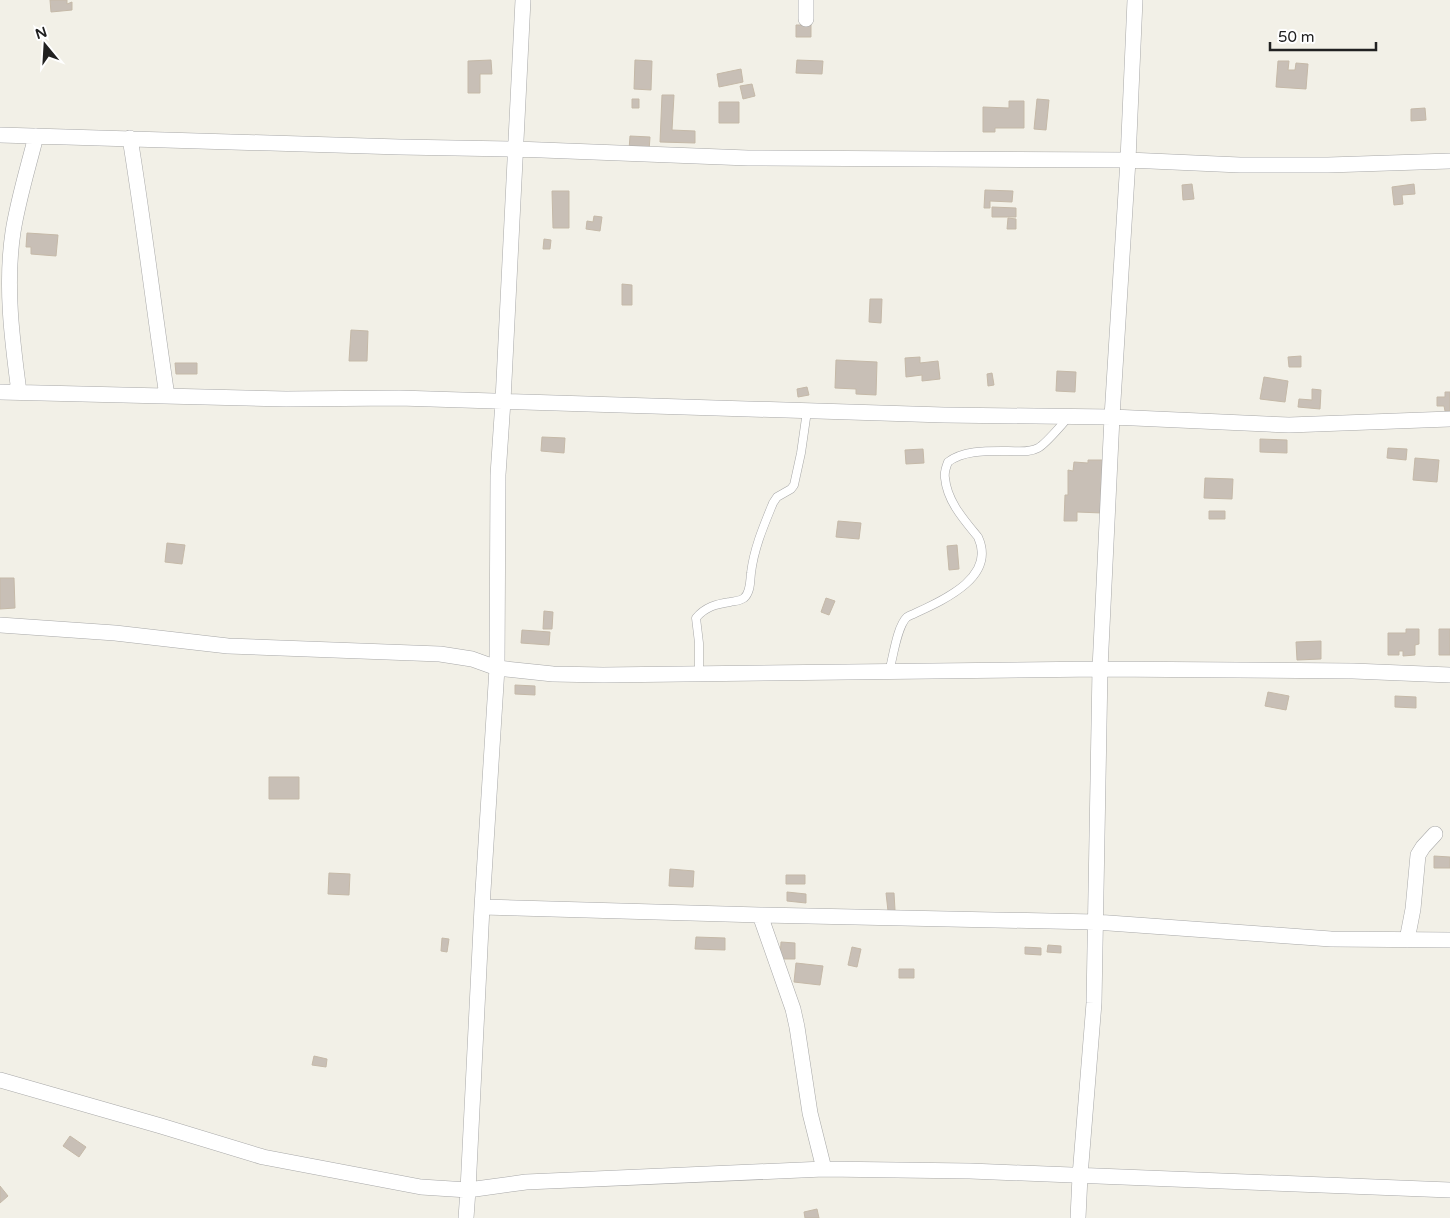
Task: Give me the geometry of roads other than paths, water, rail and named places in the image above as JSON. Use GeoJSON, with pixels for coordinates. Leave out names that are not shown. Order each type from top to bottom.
{"type":"FeatureCollection","features":[{"type":"Feature","properties":{"kind":"street"},"geometry":{"type":"LineString","coordinates":[[466,1218],[482,907],[497,668],[498,476],[523,0]]}},
{"type":"Feature","properties":{"kind":"street"},"geometry":{"type":"LineString","coordinates":[[806,0],[806,19]]}},
{"type":"Feature","properties":{"kind":"street"},"geometry":{"type":"LineString","coordinates":[[1078,1218],[1094,1003],[1100,669],[1135,0]]}},
{"type":"Feature","properties":{"kind":"street"},"geometry":{"type":"LineString","coordinates":[[0,135],[516,148],[748,158],[1128,160],[1240,165],[1435,163],[1450,161]]}},
{"type":"Feature","properties":{"kind":"street"},"geometry":{"type":"LineString","coordinates":[[19,392],[12,340],[10,303],[11,252],[17,214],[36,136]]}},
{"type":"Feature","properties":{"kind":"street"},"geometry":{"type":"LineString","coordinates":[[130,138],[167,396]]}},
{"type":"Feature","properties":{"kind":"street"},"geometry":{"type":"LineString","coordinates":[[0,392],[286,399],[399,398],[944,416],[1112,417],[1289,425],[1450,419]]}},
{"type":"Feature","properties":{"kind":"street"},"geometry":{"type":"LineString","coordinates":[[0,625],[115,633],[228,646],[440,654],[472,660],[497,668],[553,674],[1100,669],[1353,671],[1450,675]]}},
{"type":"Feature","properties":{"kind":"street"},"geometry":{"type":"LineString","coordinates":[[1407,940],[1413,909],[1417,859],[1423,847],[1435,834]]}},
{"type":"Feature","properties":{"kind":"street"},"geometry":{"type":"LineString","coordinates":[[482,907],[1094,922],[1331,939],[1450,940]]}},
{"type":"Feature","properties":{"kind":"street"},"geometry":{"type":"LineString","coordinates":[[760,915],[793,1009],[810,1113],[824,1169]]}},
{"type":"Feature","properties":{"kind":"street"},"geometry":{"type":"LineString","coordinates":[[0,1080],[263,1157],[421,1187],[468,1190],[526,1182],[824,1169],[970,1171],[1450,1190]]}},
{"type":"Feature","properties":{"kind":"lane"},"geometry":{"type":"LineString","coordinates":[[700,674],[696,617],[708,607],[737,601],[747,595],[757,547],[773,503],[777,497],[791,489],[794,485],[807,411]]}},
{"type":"Feature","properties":{"kind":"lane"},"geometry":{"type":"LineString","coordinates":[[889,672],[903,620],[956,593],[968,582],[981,562],[982,553],[978,537],[954,506],[948,492],[944,476],[948,462],[954,458],[973,453],[1024,452],[1040,448],[1070,416]]}}]}
